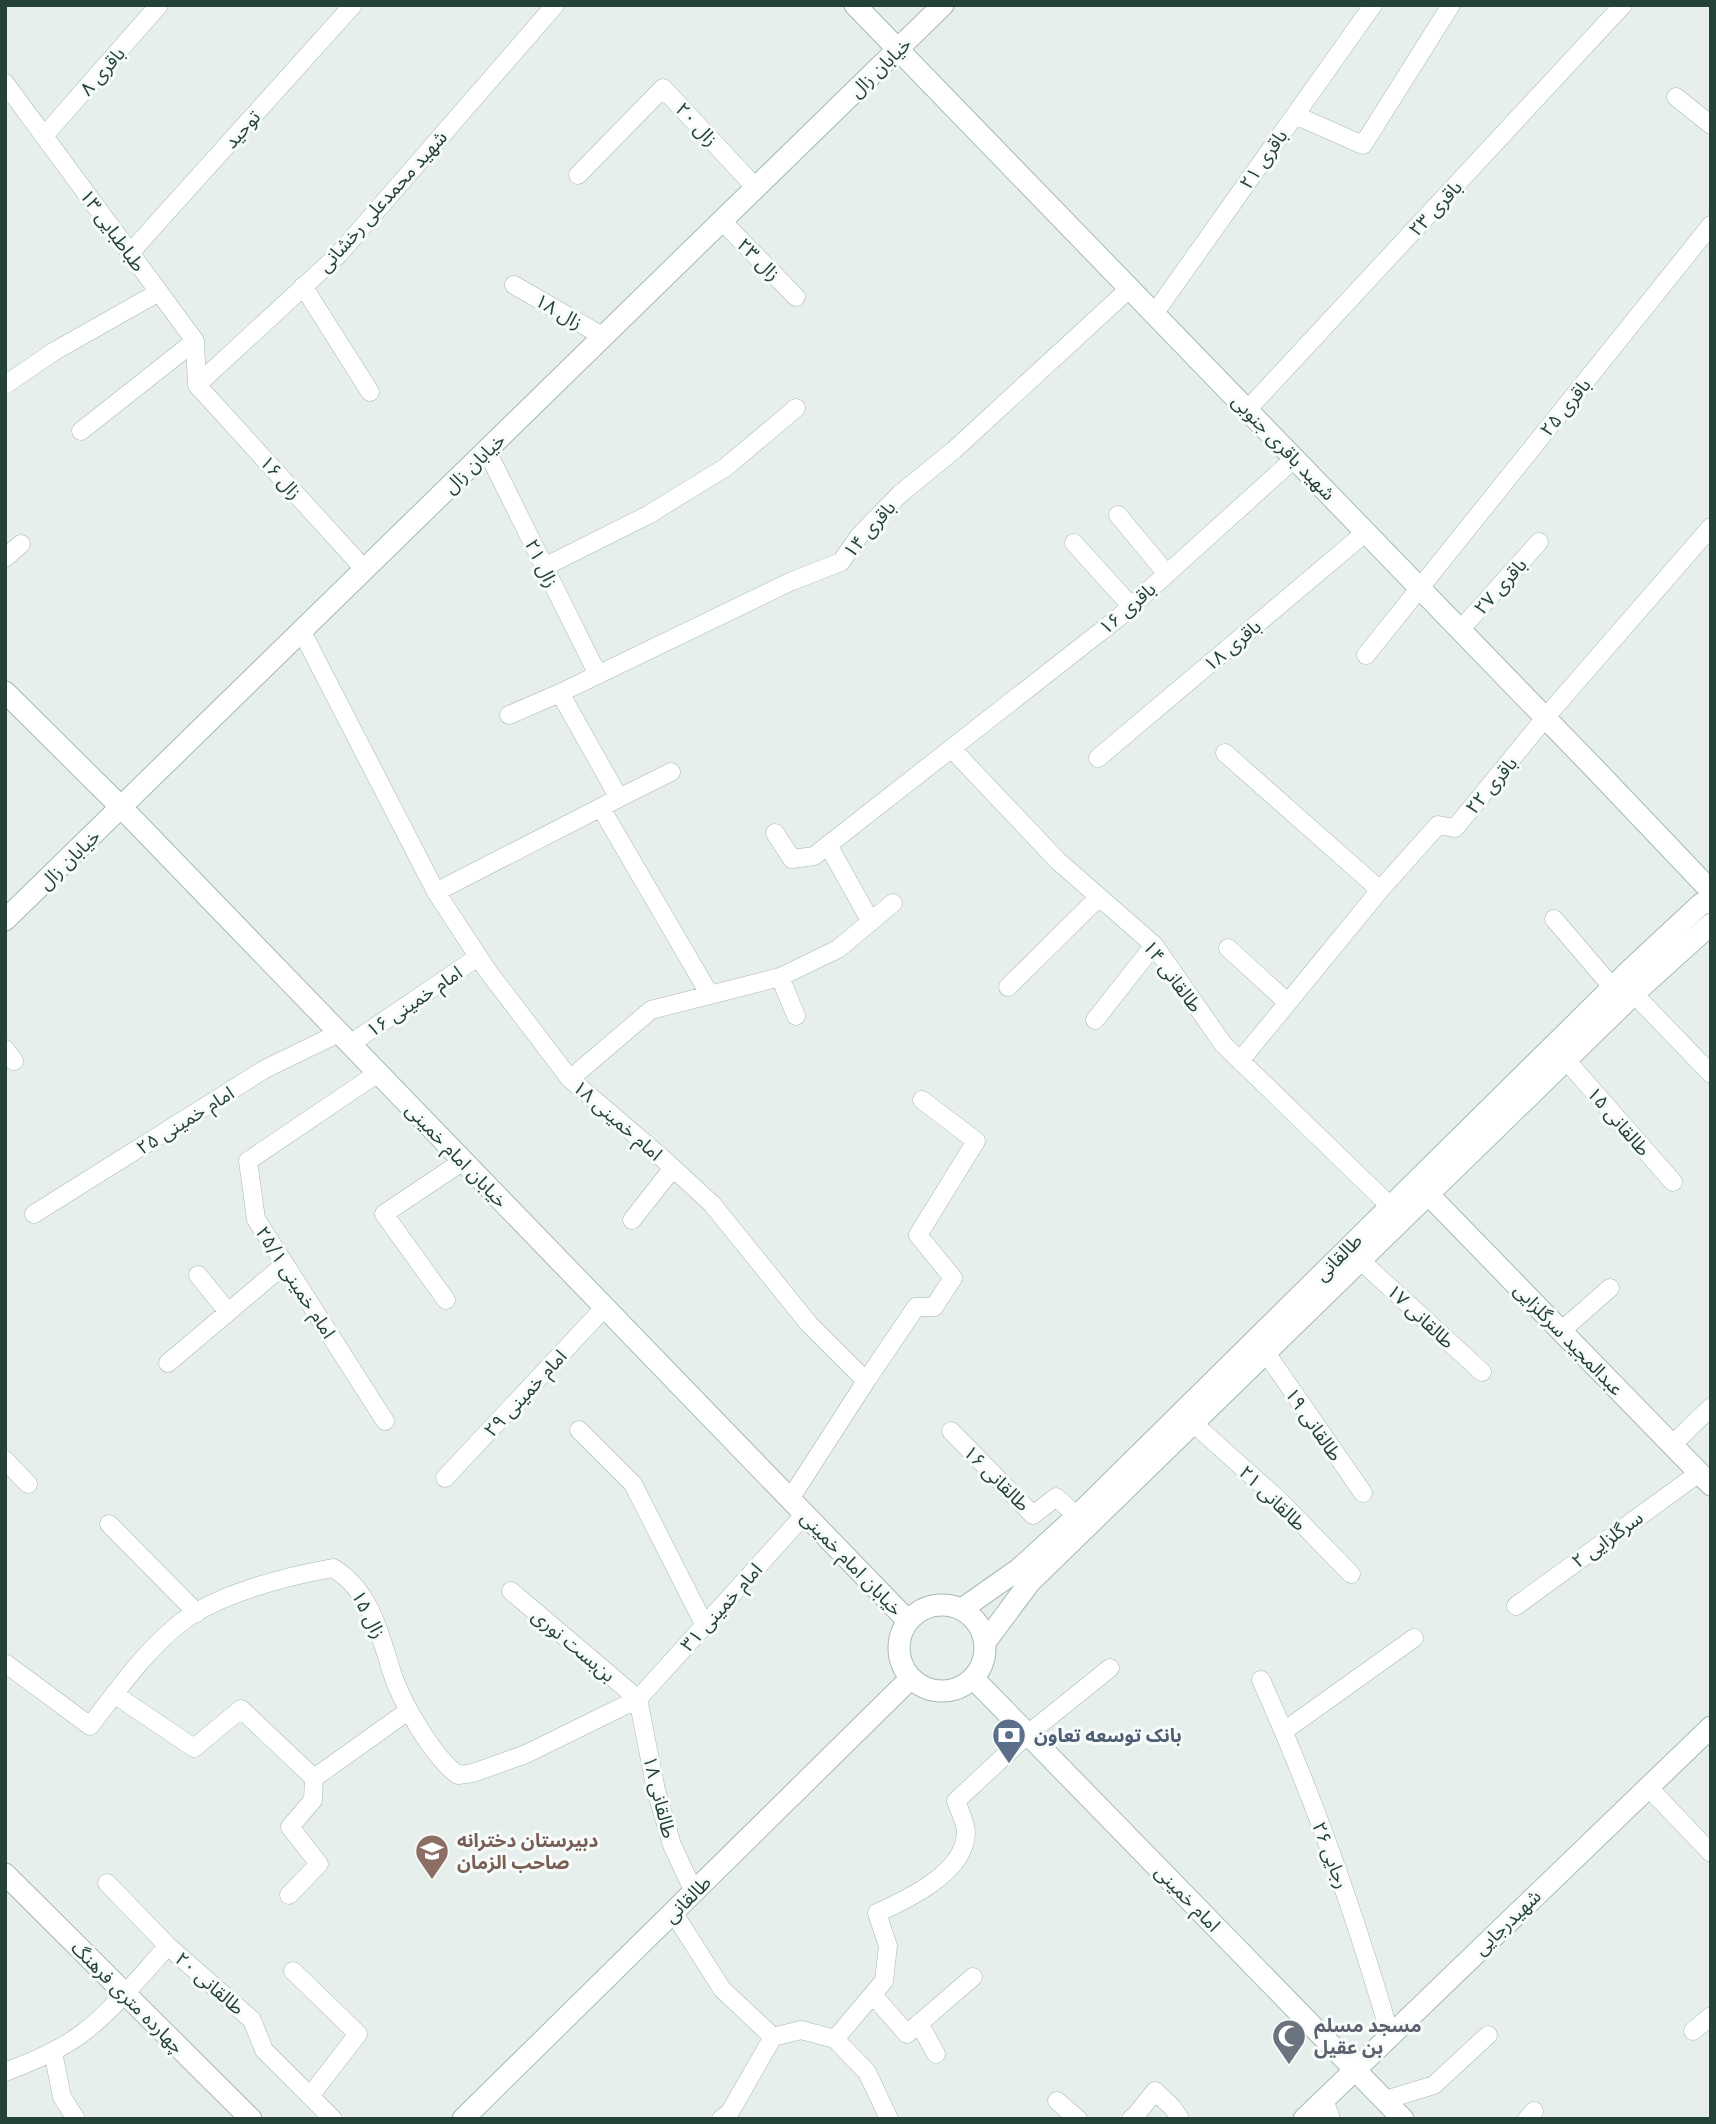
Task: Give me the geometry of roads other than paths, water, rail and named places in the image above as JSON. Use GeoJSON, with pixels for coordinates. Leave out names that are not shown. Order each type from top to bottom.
{"type":"FeatureCollection","features":[{"type":"Feature","properties":{"kind":"main road","name":"شهید باقری جنوبی"},"geometry":{"type":"LineString","coordinates":[[855,5],[1711,891]]}},
{"type":"Feature","properties":{"kind":"main road","name":"خیابان زال"},"geometry":{"type":"LineString","coordinates":[[5,920],[943,5]]}},
{"type":"Feature","properties":{"kind":"main road","name":"خیابان امام خمینی"},"geometry":{"type":"LineString","coordinates":[[5,692],[122,808],[908,1621]]}},
{"type":"Feature","properties":{"kind":"main road","name":"طالقانی"},"geometry":{"type":"LineString","coordinates":[[962,1609],[1019,1569],[1077,1516],[1613,988],[1701,904],[1711,902]]}},
{"type":"Feature","properties":{"kind":"main road","name":"طالقانی"},"geometry":{"type":"LineString","coordinates":[[986,1641],[1030,1582],[1566,1060],[1711,924]]}},
{"type":"Feature","properties":{"kind":"main road","name":"عبدالمجید سرگلزایی"},"geometry":{"type":"LineString","coordinates":[[1428,1194],[1705,1479]]}},
{"type":"Feature","properties":{"kind":"main road"},"geometry":{"type":"LineString","coordinates":[[948,1604],[974,1617],[982,1628],[986,1641],[981,1667],[973,1678],[962,1686],[949,1690],[936,1691],[922,1687],[911,1678],[899,1656],[901,1631],[919,1611],[933,1605],[948,1604]]}},
{"type":"Feature","properties":{"kind":"main road","name":"طالقانی"},"geometry":{"type":"LineString","coordinates":[[463,2119],[911,1678]]}},
{"type":"Feature","properties":{"kind":"main road","name":"امام خمینی"},"geometry":{"type":"LineString","coordinates":[[973,1678],[1404,2119]]}},
{"type":"Feature","properties":{"kind":"main road","name":"شهیدرجایی"},"geometry":{"type":"LineString","coordinates":[[1304,2119],[1327,2109],[1354,2069],[1711,1727]]}},
{"type":"Feature","properties":{"kind":"main road","name":"چهارده متری فرهنگ"},"geometry":{"type":"LineString","coordinates":[[5,1874],[251,2119]]}},
{"type":"Feature","properties":{"kind":"street","name":"باقری ۸"},"geometry":{"type":"LineString","coordinates":[[44,136],[159,5]]}},
{"type":"Feature","properties":{"kind":"street","name":"توحید"},"geometry":{"type":"LineString","coordinates":[[130,253],[353,5]]}},
{"type":"Feature","properties":{"kind":"street","name":"شهید محمدعلی رخشانی"},"geometry":{"type":"LineString","coordinates":[[197,385],[338,254],[555,5]]}},
{"type":"Feature","properties":{"kind":"street"},"geometry":{"type":"LineString","coordinates":[[1295,115],[1363,145],[1451,5]]}},
{"type":"Feature","properties":{"kind":"street","name":"باقری ۲۳"},"geometry":{"type":"LineString","coordinates":[[1247,410],[1623,5]]}},
{"type":"Feature","properties":{"kind":"street","name":"باقری ۲۱"},"geometry":{"type":"LineString","coordinates":[[1154,314],[1372,6]]}},
{"type":"Feature","properties":{"kind":"street","name":"طباطبایی ۱۳"},"geometry":{"type":"LineString","coordinates":[[5,83],[195,341]]}},
{"type":"Feature","properties":{"kind":"street","name":"زال ۲۰"},"geometry":{"type":"LineString","coordinates":[[578,175],[663,88],[756,188]]}},
{"type":"Feature","properties":{"kind":"street"},"geometry":{"type":"LineString","coordinates":[[1676,97],[1711,124]]}},
{"type":"Feature","properties":{"kind":"street","name":"زال ۲۳"},"geometry":{"type":"LineString","coordinates":[[722,221],[796,296]]}},
{"type":"Feature","properties":{"kind":"street","name":"باقری ۲۵"},"geometry":{"type":"LineString","coordinates":[[1366,656],[1711,225]]}},
{"type":"Feature","properties":{"kind":"street","name":"زال ۱۸"},"geometry":{"type":"LineString","coordinates":[[514,285],[604,337]]}},
{"type":"Feature","properties":{"kind":"street"},"geometry":{"type":"LineString","coordinates":[[303,286],[370,392]]}},
{"type":"Feature","properties":{"kind":"street","name":"باقری ۱۴"},"geometry":{"type":"LineString","coordinates":[[509,715],[792,581],[841,562],[859,536],[900,494],[954,450],[1129,289]]}},
{"type":"Feature","properties":{"kind":"street"},"geometry":{"type":"LineString","coordinates":[[5,385],[53,352],[159,292]]}},
{"type":"Feature","properties":{"kind":"street"},"geometry":{"type":"LineString","coordinates":[[195,341],[197,385]]}},
{"type":"Feature","properties":{"kind":"street"},"geometry":{"type":"LineString","coordinates":[[81,431],[195,341]]}},
{"type":"Feature","properties":{"kind":"street","name":"زال ۱۶"},"geometry":{"type":"LineString","coordinates":[[197,385],[365,570]]}},
{"type":"Feature","properties":{"kind":"street"},"geometry":{"type":"LineString","coordinates":[[544,567],[648,515],[726,467],[796,408]]}},
{"type":"Feature","properties":{"kind":"street","name":"زال ۲۱"},"geometry":{"type":"LineString","coordinates":[[487,451],[598,675]]}},
{"type":"Feature","properties":{"kind":"street","name":"باقری ۱۶"},"geometry":{"type":"LineString","coordinates":[[775,833],[792,859],[814,856],[1131,606],[1294,458]]}},
{"type":"Feature","properties":{"kind":"street"},"geometry":{"type":"LineString","coordinates":[[1118,515],[1167,574]]}},
{"type":"Feature","properties":{"kind":"street","name":"باقری ۲۲"},"geometry":{"type":"LineString","coordinates":[[1240,1061],[1380,890],[1438,825],[1455,828],[1545,718],[1711,527]]}},
{"type":"Feature","properties":{"kind":"street","name":"باقری ۱۸"},"geometry":{"type":"LineString","coordinates":[[1098,758],[1366,532]]}},
{"type":"Feature","properties":{"kind":"street","name":"باقری ۲۷"},"geometry":{"type":"LineString","coordinates":[[1461,630],[1539,542]]}},
{"type":"Feature","properties":{"kind":"street"},"geometry":{"type":"LineString","coordinates":[[1074,543],[1131,606]]}},
{"type":"Feature","properties":{"kind":"street"},"geometry":{"type":"LineString","coordinates":[[5,558],[21,544]]}},
{"type":"Feature","properties":{"kind":"street","name":"امام خمینی ۱۸"},"geometry":{"type":"LineString","coordinates":[[302,632],[436,892],[478,957],[570,1079],[712,1204],[809,1324],[866,1381]]}},
{"type":"Feature","properties":{"kind":"street"},"geometry":{"type":"LineString","coordinates":[[560,693],[619,798]]}},
{"type":"Feature","properties":{"kind":"street","name":"طالقانی ۱۴"},"geometry":{"type":"LineString","coordinates":[[952,748],[1058,861],[1154,945],[1223,1044],[1390,1206]]}},
{"type":"Feature","properties":{"kind":"street"},"geometry":{"type":"LineString","coordinates":[[1225,753],[1380,890]]}},
{"type":"Feature","properties":{"kind":"street"},"geometry":{"type":"LineString","coordinates":[[436,892],[671,772]]}},
{"type":"Feature","properties":{"kind":"street"},"geometry":{"type":"LineString","coordinates":[[601,808],[710,995]]}},
{"type":"Feature","properties":{"kind":"street"},"geometry":{"type":"LineString","coordinates":[[828,845],[871,922]]}},
{"type":"Feature","properties":{"kind":"street"},"geometry":{"type":"LineString","coordinates":[[1007,987],[1099,897]]}},
{"type":"Feature","properties":{"kind":"street"},"geometry":{"type":"LineString","coordinates":[[570,1079],[651,1010],[780,977],[838,949],[893,903]]}},
{"type":"Feature","properties":{"kind":"street"},"geometry":{"type":"LineString","coordinates":[[1554,919],[1613,988]]}},
{"type":"Feature","properties":{"kind":"street"},"geometry":{"type":"LineString","coordinates":[[1095,1020],[1154,945]]}},
{"type":"Feature","properties":{"kind":"street"},"geometry":{"type":"LineString","coordinates":[[1228,948],[1288,1003]]}},
{"type":"Feature","properties":{"kind":"street","name":"امام خمینی ۱۶"},"geometry":{"type":"LineString","coordinates":[[345,1039],[478,957]]}},
{"type":"Feature","properties":{"kind":"street"},"geometry":{"type":"LineString","coordinates":[[780,977],[796,1016]]}},
{"type":"Feature","properties":{"kind":"street"},"geometry":{"type":"LineString","coordinates":[[1634,995],[1711,1074]]}},
{"type":"Feature","properties":{"kind":"street","name":"امام خمینی ۲۵"},"geometry":{"type":"LineString","coordinates":[[34,1214],[265,1069],[345,1039]]}},
{"type":"Feature","properties":{"kind":"street","name":"طالقانی ۱۵"},"geometry":{"type":"LineString","coordinates":[[1566,1060],[1672,1182]]}},
{"type":"Feature","properties":{"kind":"street","name":"امام خمینی ۲۵/۱"},"geometry":{"type":"LineString","coordinates":[[378,1073],[248,1161],[256,1219],[386,1421]]}},
{"type":"Feature","properties":{"kind":"street"},"geometry":{"type":"LineString","coordinates":[[790,1499],[916,1307],[934,1307],[953,1278],[918,1235],[976,1141],[922,1100]]}},
{"type":"Feature","properties":{"kind":"street"},"geometry":{"type":"LineString","coordinates":[[446,1300],[384,1214],[463,1161]]}},
{"type":"Feature","properties":{"kind":"street"},"geometry":{"type":"LineString","coordinates":[[632,1220],[673,1168]]}},
{"type":"Feature","properties":{"kind":"street","name":"طالقانی ۱۷"},"geometry":{"type":"LineString","coordinates":[[1360,1260],[1482,1372]]}},
{"type":"Feature","properties":{"kind":"street"},"geometry":{"type":"LineString","coordinates":[[168,1363],[285,1264]]}},
{"type":"Feature","properties":{"kind":"street"},"geometry":{"type":"LineString","coordinates":[[198,1275],[228,1312]]}},
{"type":"Feature","properties":{"kind":"street"},"geometry":{"type":"LineString","coordinates":[[1561,1331],[1610,1288]]}},
{"type":"Feature","properties":{"kind":"street","name":"امام خمینی ۲۹"},"geometry":{"type":"LineString","coordinates":[[445,1478],[605,1307]]}},
{"type":"Feature","properties":{"kind":"street","name":"طالقانی ۱۹"},"geometry":{"type":"LineString","coordinates":[[1266,1353],[1363,1493]]}},
{"type":"Feature","properties":{"kind":"street"},"geometry":{"type":"LineString","coordinates":[[1672,1445],[1711,1407]]}},
{"type":"Feature","properties":{"kind":"street","name":"طالقانی ۲۱"},"geometry":{"type":"LineString","coordinates":[[1193,1423],[1279,1500],[1351,1574]]}},
{"type":"Feature","properties":{"kind":"street"},"geometry":{"type":"LineString","coordinates":[[579,1430],[633,1484],[705,1626]]}},
{"type":"Feature","properties":{"kind":"street","name":"طالقانی ۱۶"},"geometry":{"type":"LineString","coordinates":[[951,1431],[1033,1515],[1056,1497],[1077,1516]]}},
{"type":"Feature","properties":{"kind":"street"},"geometry":{"type":"LineString","coordinates":[[5,1460],[28,1484]]}},
{"type":"Feature","properties":{"kind":"street","name":"سرگلزایی ۲"},"geometry":{"type":"LineString","coordinates":[[1516,1605],[1705,1479]]}},
{"type":"Feature","properties":{"kind":"street","name":"امام خمینی ۳۱"},"geometry":{"type":"LineString","coordinates":[[638,1699],[805,1514]]}},
{"type":"Feature","properties":{"kind":"street"},"geometry":{"type":"LineString","coordinates":[[109,1524],[197,1614]]}},
{"type":"Feature","properties":{"kind":"street","name":"زال ۱۵"},"geometry":{"type":"LineString","coordinates":[[5,1663],[90,1726],[147,1656],[183,1621],[261,1585],[333,1568],[348,1576],[370,1610],[408,1711],[449,1769],[458,1775],[473,1773],[526,1754],[638,1699]]}},
{"type":"Feature","properties":{"kind":"street","name":"بن‌بست نوری"},"geometry":{"type":"LineString","coordinates":[[511,1591],[638,1699]]}},
{"type":"Feature","properties":{"kind":"street"},"geometry":{"type":"LineString","coordinates":[[1284,1731],[1414,1638]]}},
{"type":"Feature","properties":{"kind":"street"},"geometry":{"type":"LineString","coordinates":[[835,2039],[884,1981],[888,1946],[877,1913],[915,1896],[958,1861],[966,1832],[956,1801],[1028,1734],[1110,1668]]}},
{"type":"Feature","properties":{"kind":"street","name":"رجایی ۲۶"},"geometry":{"type":"LineString","coordinates":[[1261,1680],[1284,1731],[1360,1932],[1390,2035]]}},
{"type":"Feature","properties":{"kind":"street"},"geometry":{"type":"LineString","coordinates":[[114,1694],[194,1748],[241,1709],[314,1778],[313,1800],[290,1827],[319,1864],[289,1895]]}},
{"type":"Feature","properties":{"kind":"street","name":"طالقانی ۱۸"},"geometry":{"type":"LineString","coordinates":[[638,1699],[656,1790],[672,1844],[694,1892]]}},
{"type":"Feature","properties":{"kind":"street"},"geometry":{"type":"LineString","coordinates":[[314,1778],[408,1711]]}},
{"type":"Feature","properties":{"kind":"street"},"geometry":{"type":"LineString","coordinates":[[1648,1787],[1711,1853]]}},
{"type":"Feature","properties":{"kind":"street","name":"طالقانی ۲۰"},"geometry":{"type":"LineString","coordinates":[[107,1883],[168,1945],[252,2020],[264,2050],[333,2119]]}},
{"type":"Feature","properties":{"kind":"street"},"geometry":{"type":"LineString","coordinates":[[673,1912],[722,1989],[773,2037]]}},
{"type":"Feature","properties":{"kind":"street"},"geometry":{"type":"LineString","coordinates":[[5,2072],[53,2052],[83,2033],[168,1945]]}},
{"type":"Feature","properties":{"kind":"street"},"geometry":{"type":"LineString","coordinates":[[293,1971],[358,2034],[310,2096]]}},
{"type":"Feature","properties":{"kind":"street"},"geometry":{"type":"LineString","coordinates":[[873,1995],[907,2034],[973,1978]]}},
{"type":"Feature","properties":{"kind":"street"},"geometry":{"type":"LineString","coordinates":[[1693,2031],[1711,2016]]}},
{"type":"Feature","properties":{"kind":"street"},"geometry":{"type":"LineString","coordinates":[[919,2023],[936,2054]]}},
{"type":"Feature","properties":{"kind":"street"},"geometry":{"type":"LineString","coordinates":[[721,2119],[730,2112],[773,2037],[801,2031],[835,2039],[867,2072],[889,2119]]}},
{"type":"Feature","properties":{"kind":"street"},"geometry":{"type":"LineString","coordinates":[[1385,2099],[1434,2085],[1488,2035]]}},
{"type":"Feature","properties":{"kind":"street"},"geometry":{"type":"LineString","coordinates":[[53,2052],[62,2097],[76,2119]]}},
{"type":"Feature","properties":{"kind":"street"},"geometry":{"type":"LineString","coordinates":[[1131,2119],[1155,2091],[1174,2108],[1180,2119]]}},
{"type":"Feature","properties":{"kind":"street"},"geometry":{"type":"LineString","coordinates":[[1057,2101],[1078,2119]]}},
{"type":"Feature","properties":{"kind":"place","name":"بانک توسعه تعاون"},"geometry":{"type":"Point","coordinates":[1009,1765]}},
{"type":"Feature","properties":{"kind":"place","name":"دبیرستان دخترانه صاحب الزمان"},"geometry":{"type":"Point","coordinates":[432,1881]}},
{"type":"Feature","properties":{"kind":"place","name":"مسجد مسلم بن عقیل"},"geometry":{"type":"Point","coordinates":[1289,2066]}}]}
